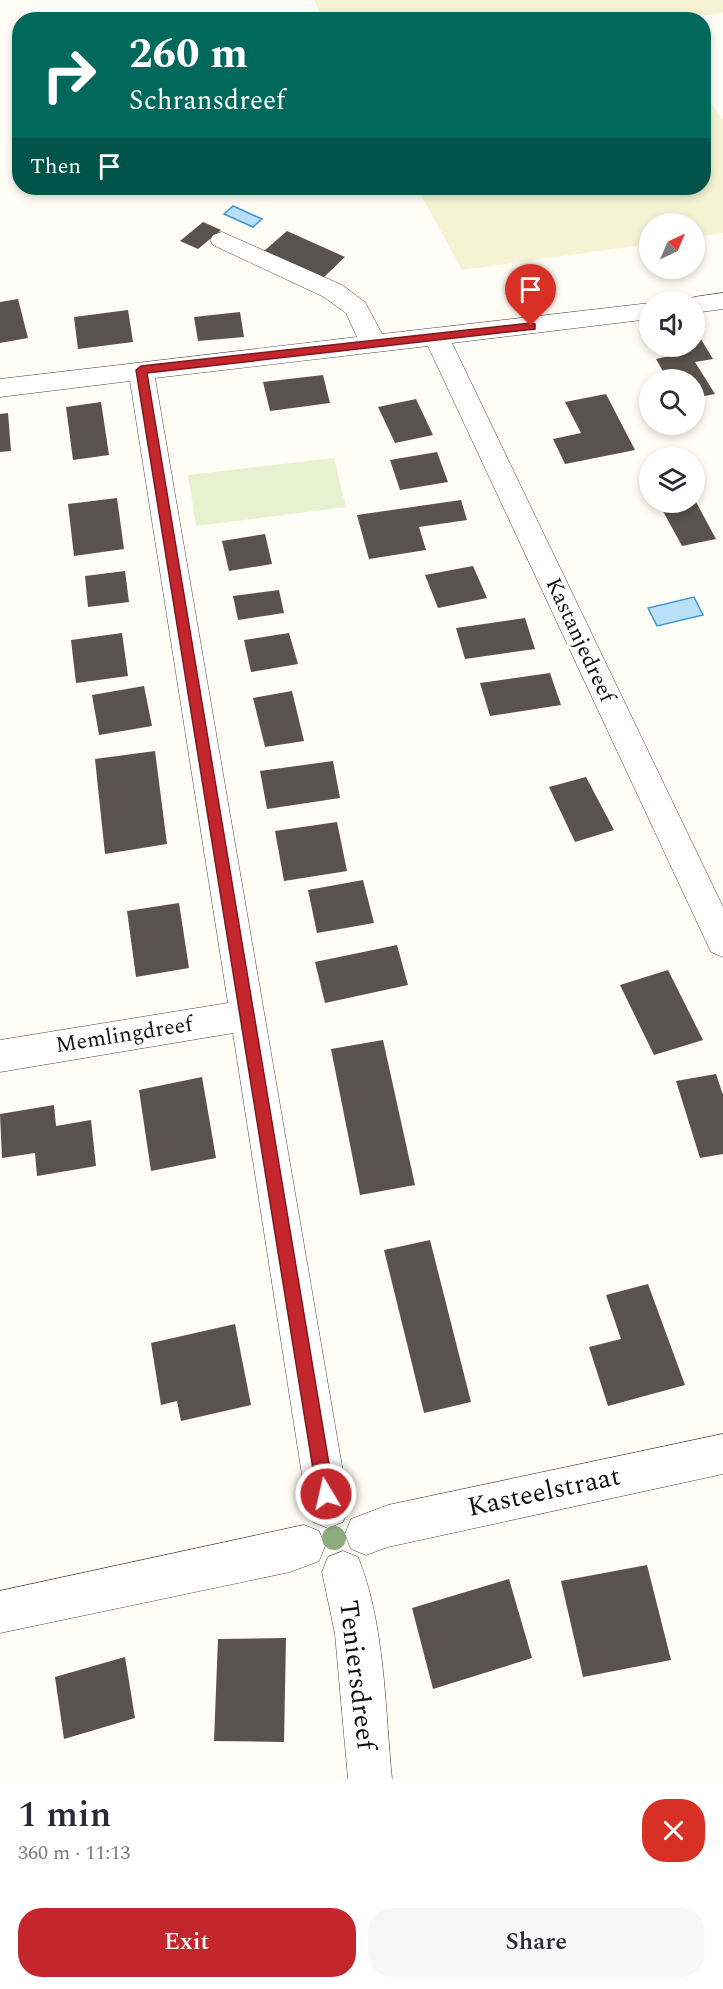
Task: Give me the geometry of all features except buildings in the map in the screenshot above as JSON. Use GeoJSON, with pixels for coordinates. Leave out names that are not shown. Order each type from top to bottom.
{"type":"FeatureCollection","features":[{"type":"Feature","properties":{"kind":"street"},"geometry":{"type":"LineString","coordinates":[[222,240],[333,291],[356,308],[374,345]]}},
{"type":"Feature","properties":{"kind":"street"},"geometry":{"type":"LineString","coordinates":[[705,303],[723,301]]}},
{"type":"Feature","properties":{"kind":"street"},"geometry":{"type":"LineString","coordinates":[[0,388],[639,312]]}},
{"type":"Feature","properties":{"kind":"street","name":"Kastanjedreef"},"geometry":{"type":"LineString","coordinates":[[437,338],[723,942]]}},
{"type":"Feature","properties":{"kind":"street"},"geometry":{"type":"LineString","coordinates":[[141,370],[328,1507]]}},
{"type":"Feature","properties":{"kind":"street","name":"Memlingdreef"},"geometry":{"type":"LineString","coordinates":[[0,1056],[248,1015]]}},
{"type":"Feature","properties":{"kind":"street","name":"Kasteelstraat"},"geometry":{"type":"LineString","coordinates":[[366,1534],[388,1526],[723,1454]]}},
{"type":"Feature","properties":{"kind":"street"},"geometry":{"type":"LineString","coordinates":[[0,1612],[290,1551],[304,1546],[304,1533],[309,1521],[317,1512],[328,1507],[341,1506],[353,1511],[362,1521],[366,1534]]}},
{"type":"Feature","properties":{"kind":"street","name":"Teniersdreef"},"geometry":{"type":"LineString","coordinates":[[304,1546],[309,1558],[318,1567],[330,1573],[343,1572],[353,1567],[361,1558],[366,1534]]}},
{"type":"Feature","properties":{"kind":"street","name":"Teniersdreef"},"geometry":{"type":"LineString","coordinates":[[343,1572],[356,1634],[370,1779]]}},
{"type":"Feature","properties":{"kind":"shaded area"},"geometry":{"type":"Polygon","coordinates":[[[314,0],[723,0],[723,13],[711,15],[711,12],[320,12],[314,0]]]}},
{"type":"Feature","properties":{"kind":"shaded area"},"geometry":{"type":"Polygon","coordinates":[[[711,103],[723,120],[723,233],[705,236],[705,213],[639,213],[639,245],[462,270],[421,195],[711,195],[711,103]]]}},
{"type":"Feature","properties":{"kind":"green space"},"geometry":{"type":"Polygon","coordinates":[[[334,458],[346,507],[196,526],[188,475],[334,458]]]}},
{"type":"Feature","properties":{"kind":"water"},"geometry":{"type":"Polygon","coordinates":[[[233,206],[262,219],[253,227],[224,214],[233,206]]]}},
{"type":"Feature","properties":{"kind":"water"},"geometry":{"type":"Polygon","coordinates":[[[694,597],[703,615],[657,626],[648,608],[694,597]]]}},
{"type":"Feature","properties":{"kind":"route"},"geometry":{"type":"LineString","coordinates":[[326,1494],[141,370],[531,326]]}}]}
